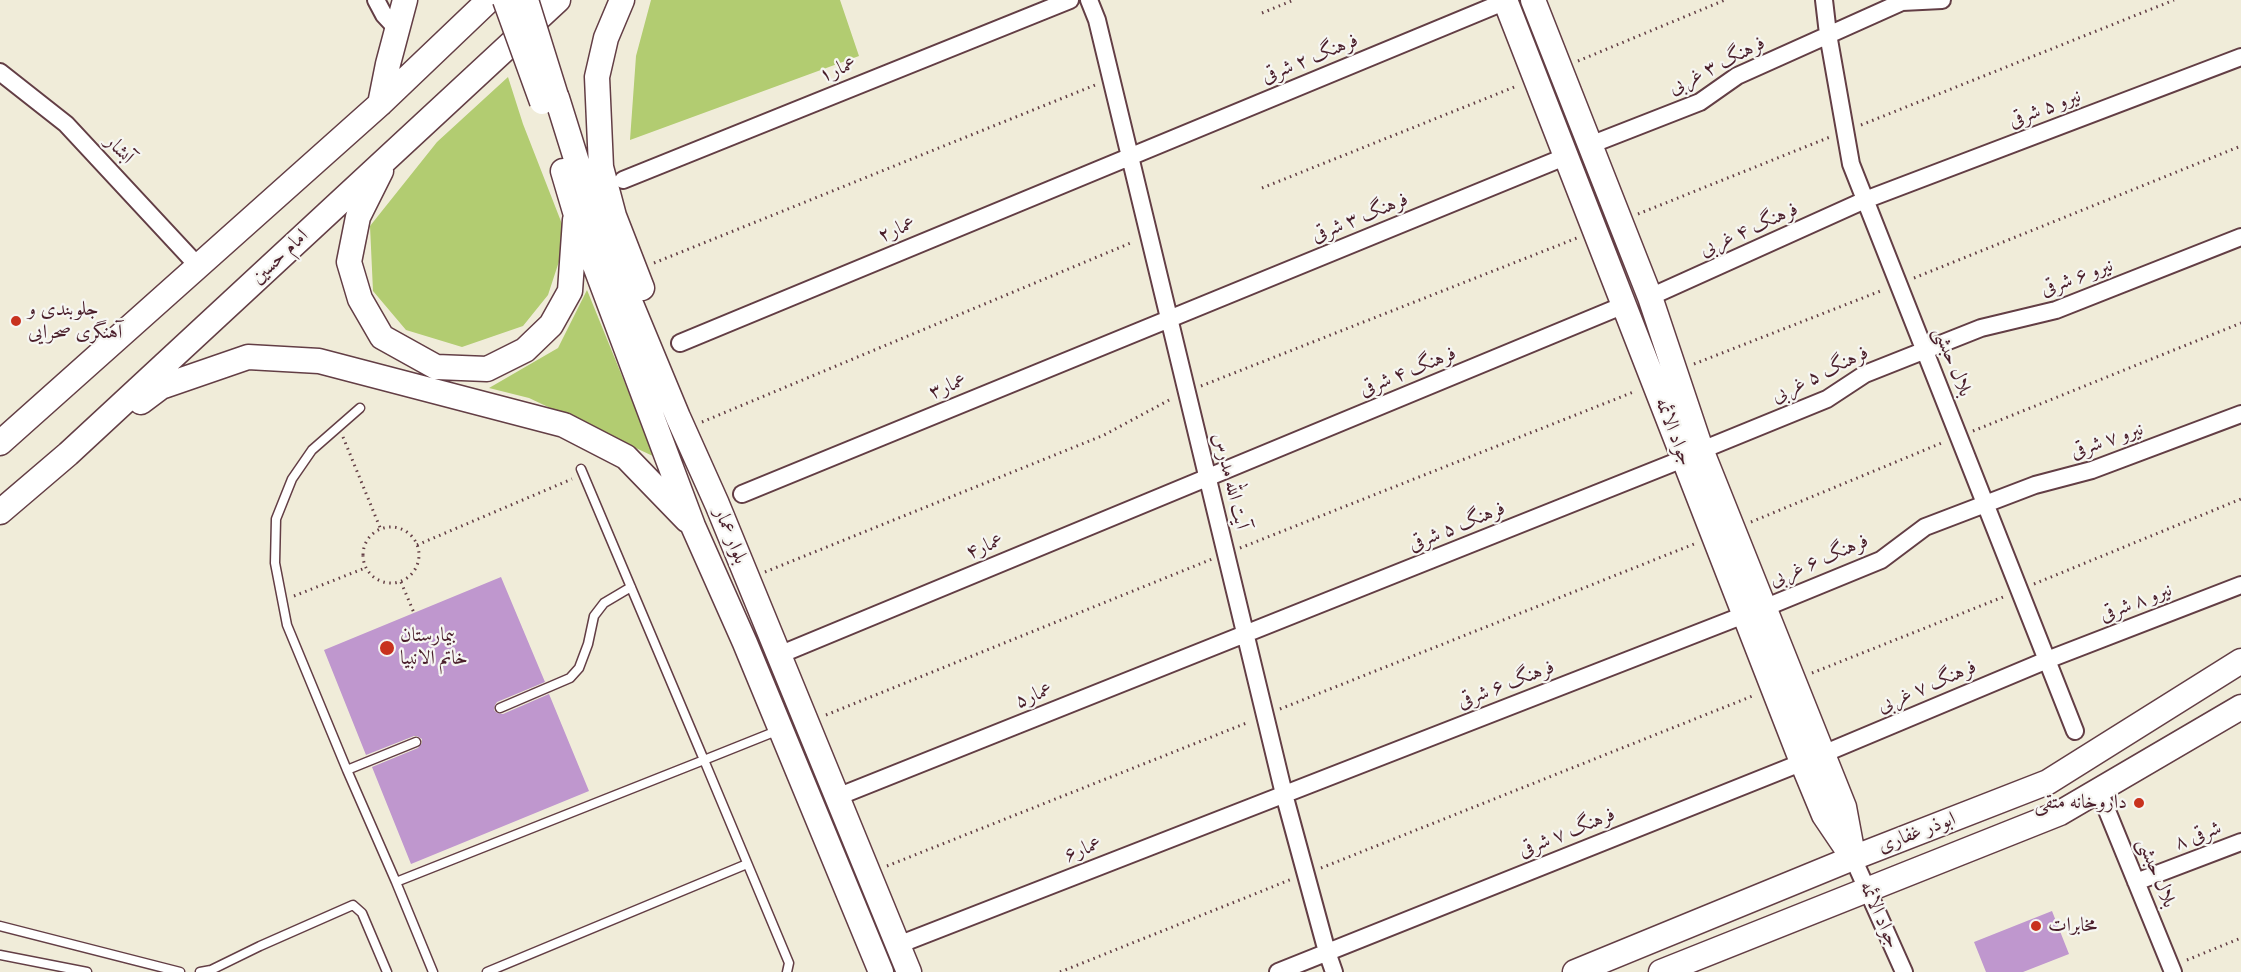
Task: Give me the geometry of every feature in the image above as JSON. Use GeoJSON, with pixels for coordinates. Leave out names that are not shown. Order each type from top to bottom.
{"type":"FeatureCollection","features":[{"type":"Feature","properties":{"kind":"main road"},"geometry":{"type":"LineString","coordinates":[[380,104],[405,0]]}},
{"type":"Feature","properties":{"kind":"main road"},"geometry":{"type":"LineString","coordinates":[[0,443],[380,104],[489,0]]}},
{"type":"Feature","properties":{"kind":"main road"},"geometry":{"type":"LineString","coordinates":[[505,0],[549,100]]}},
{"type":"Feature","properties":{"kind":"main road"},"geometry":{"type":"LineString","coordinates":[[526,0],[549,100]]}},
{"type":"Feature","properties":{"kind":"main road","name":"امام حسین"},"geometry":{"type":"LineString","coordinates":[[0,512],[69,454],[558,0]]}},
{"type":"Feature","properties":{"kind":"main road"},"geometry":{"type":"LineString","coordinates":[[622,0],[606,38],[597,77],[601,167],[614,216],[668,352],[680,423]]}},
{"type":"Feature","properties":{"kind":"main road","name":"جواد الائمه"},"geometry":{"type":"LineString","coordinates":[[1533,0],[1650,297],[1675,371],[1692,455]]}},
{"type":"Feature","properties":{"kind":"main road","name":"جواد الائمه"},"geometry":{"type":"LineString","coordinates":[[1506,1],[1624,305],[1692,455],[1812,758]]}},
{"type":"Feature","properties":{"kind":"main road","name":"بلوار عمار"},"geometry":{"type":"LineString","coordinates":[[549,100],[576,215],[693,526],[745,643],[881,972]]}},
{"type":"Feature","properties":{"kind":"main road","name":"بلوار عمار"},"geometry":{"type":"LineString","coordinates":[[549,100],[592,210],[680,423],[717,504],[909,972]]}},
{"type":"Feature","properties":{"kind":"main road"},"geometry":{"type":"LineString","coordinates":[[389,156],[358,217],[349,262],[360,299],[382,337],[436,367],[487,369],[525,350],[551,325],[570,291],[576,215]]}},
{"type":"Feature","properties":{"kind":"main road"},"geometry":{"type":"LineString","coordinates":[[69,454],[161,387],[248,357],[319,362],[564,424],[626,457],[693,526]]}},
{"type":"Feature","properties":{"kind":"main road","name":"جواد الائمه"},"geometry":{"type":"LineString","coordinates":[[1754,612],[1772,688],[1812,758],[1844,807],[1853,858]]}},
{"type":"Feature","properties":{"kind":"main road","name":"ابوذر غفاری"},"geometry":{"type":"LineString","coordinates":[[1575,972],[1853,858],[2048,782],[2241,661]]}},
{"type":"Feature","properties":{"kind":"main road","name":"ابوذر غفاری"},"geometry":{"type":"LineString","coordinates":[[1661,972],[2061,813],[2241,707]]}},
{"type":"Feature","properties":{"kind":"main road"},"geometry":{"type":"LineString","coordinates":[[780,729],[805,719]]}},
{"type":"Feature","properties":{"kind":"street"},"geometry":{"type":"LineString","coordinates":[[376,0],[384,15],[397,29]]}},
{"type":"Feature","properties":{"kind":"street","name":"عمار۱"},"geometry":{"type":"LineString","coordinates":[[623,180],[1070,0]]}},
{"type":"Feature","properties":{"kind":"street","name":"آیت الله مدرس"},"geometry":{"type":"LineString","coordinates":[[1089,0],[1097,20],[1284,794],[1334,972]]}},
{"type":"Feature","properties":{"kind":"street","name":"بلال حبشی"},"geometry":{"type":"LineString","coordinates":[[1824,0],[1851,164],[2075,731]]}},
{"type":"Feature","properties":{"kind":"street","name":"فرهنگ ۳ غربی"},"geometry":{"type":"LineString","coordinates":[[1590,145],[1700,102],[1737,76],[1902,2],[1942,0]]}},
{"type":"Feature","properties":{"kind":"street","name":"فرهنگ ۲ شرقی"},"geometry":{"type":"LineString","coordinates":[[1130,157],[1506,1]]}},
{"type":"Feature","properties":{"kind":"street","name":"نیرو ۵ شرقی"},"geometry":{"type":"LineString","coordinates":[[1865,200],[2241,57]]}},
{"type":"Feature","properties":{"kind":"street","name":"آبشار"},"geometry":{"type":"LineString","coordinates":[[0,72],[66,124],[198,266]]}},
{"type":"Feature","properties":{"kind":"street","name":"فرهنگ ۳ شرقی"},"geometry":{"type":"LineString","coordinates":[[1169,319],[1568,156]]}},
{"type":"Feature","properties":{"kind":"street","name":"عمار۲"},"geometry":{"type":"LineString","coordinates":[[680,344],[1130,157]]}},
{"type":"Feature","properties":{"kind":"street","name":"فرهنگ ۴ غربی"},"geometry":{"type":"LineString","coordinates":[[1650,297],[1865,200]]}},
{"type":"Feature","properties":{"kind":"street","name":"نیرو ۶ شرقی"},"geometry":{"type":"LineString","coordinates":[[1925,351],[1981,328],[2056,310],[2241,237]]}},
{"type":"Feature","properties":{"kind":"street","name":"فرهنگ ۴ شرقی"},"geometry":{"type":"LineString","coordinates":[[1208,478],[1624,305]]}},
{"type":"Feature","properties":{"kind":"street","name":"عمار۳"},"geometry":{"type":"LineString","coordinates":[[742,494],[1169,319]]}},
{"type":"Feature","properties":{"kind":"street","name":"فرهنگ ۵ غربی"},"geometry":{"type":"LineString","coordinates":[[1692,455],[1827,399],[1865,374],[1925,351]]}},
{"type":"Feature","properties":{"kind":"street","name":"نیرو ۷ شرقی"},"geometry":{"type":"LineString","coordinates":[[1986,504],[2035,485],[2092,470],[2241,414]]}},
{"type":"Feature","properties":{"kind":"street","name":"فرهنگ ۵ شرقی"},"geometry":{"type":"LineString","coordinates":[[1246,634],[1692,455]]}},
{"type":"Feature","properties":{"kind":"street","name":"عمار۴"},"geometry":{"type":"LineString","coordinates":[[779,655],[1208,478]]}},
{"type":"Feature","properties":{"kind":"street","name":"فرهنگ ۶ غربی"},"geometry":{"type":"LineString","coordinates":[[1754,612],[1881,560],[1925,527],[1986,504]]}},
{"type":"Feature","properties":{"kind":"street","name":"نیرو ۸ شرقی"},"geometry":{"type":"LineString","coordinates":[[2047,660],[2241,585]]}},
{"type":"Feature","properties":{"kind":"street","name":"فرهنگ ۶ شرقی"},"geometry":{"type":"LineString","coordinates":[[1284,794],[1754,612]]}},
{"type":"Feature","properties":{"kind":"street","name":"عمار۵"},"geometry":{"type":"LineString","coordinates":[[837,797],[1246,634]]}},
{"type":"Feature","properties":{"kind":"street","name":"فرهنگ ۷ غربی"},"geometry":{"type":"LineString","coordinates":[[1812,758],[2047,660]]}},
{"type":"Feature","properties":{"kind":"street","name":"فرهنگ ۷ شرقی"},"geometry":{"type":"LineString","coordinates":[[1278,972],[1812,758]]}},
{"type":"Feature","properties":{"kind":"street","name":"بلال حبشی"},"geometry":{"type":"LineString","coordinates":[[2099,790],[2172,969]]}},
{"type":"Feature","properties":{"kind":"street","name":"عمار۶"},"geometry":{"type":"LineString","coordinates":[[898,945],[1284,794]]}},
{"type":"Feature","properties":{"kind":"street","name":"۸ شرقی"},"geometry":{"type":"LineString","coordinates":[[2136,882],[2241,842]]}},
{"type":"Feature","properties":{"kind":"street","name":"جواد الائمه"},"geometry":{"type":"LineString","coordinates":[[1853,858],[1904,972]]}},
{"type":"Feature","properties":{"kind":"lane"},"geometry":{"type":"LineString","coordinates":[[360,408],[312,450],[292,479],[276,519],[275,563],[287,625],[433,972]]}},
{"type":"Feature","properties":{"kind":"lane"},"geometry":{"type":"LineString","coordinates":[[582,472],[789,963],[787,972]]}},
{"type":"Feature","properties":{"kind":"lane"},"geometry":{"type":"LineString","coordinates":[[500,708],[570,678],[579,668],[594,616],[604,603],[631,587]]}},
{"type":"Feature","properties":{"kind":"lane"},"geometry":{"type":"LineString","coordinates":[[396,882],[780,729]]}},
{"type":"Feature","properties":{"kind":"lane"},"geometry":{"type":"LineString","coordinates":[[347,770],[416,742]]}},
{"type":"Feature","properties":{"kind":"lane"},"geometry":{"type":"LineString","coordinates":[[487,972],[747,864]]}},
{"type":"Feature","properties":{"kind":"lane"},"geometry":{"type":"LineString","coordinates":[[200,972],[211,970],[353,905],[362,913],[387,972]]}},
{"type":"Feature","properties":{"kind":"lane"},"geometry":{"type":"LineString","coordinates":[[0,926],[180,972]]}},
{"type":"Feature","properties":{"kind":"lane"},"geometry":{"type":"LineString","coordinates":[[0,955],[87,972]]}},
{"type":"Feature","properties":{"kind":"path"},"geometry":{"type":"LineString","coordinates":[[1262,13],[1294,0]]}},
{"type":"Feature","properties":{"kind":"path"},"geometry":{"type":"LineString","coordinates":[[1560,69],[1725,0]]}},
{"type":"Feature","properties":{"kind":"path"},"geometry":{"type":"LineString","coordinates":[[1620,221],[2175,0]]}},
{"type":"Feature","properties":{"kind":"path"},"geometry":{"type":"LineString","coordinates":[[1262,188],[1536,78]]}},
{"type":"Feature","properties":{"kind":"path"},"geometry":{"type":"LineString","coordinates":[[636,271],[1111,79]]}},
{"type":"Feature","properties":{"kind":"path"},"geometry":{"type":"LineString","coordinates":[[1675,371],[1898,285],[2241,146]]}},
{"type":"Feature","properties":{"kind":"path"},"geometry":{"type":"LineString","coordinates":[[680,423],[1149,236]]}},
{"type":"Feature","properties":{"kind":"path"},"geometry":{"type":"LineString","coordinates":[[868,873],[1723,533],[2241,323]]}},
{"type":"Feature","properties":{"kind":"path"},"geometry":{"type":"LineString","coordinates":[[339,427],[381,530]]}},
{"type":"Feature","properties":{"kind":"path"},"geometry":{"type":"LineString","coordinates":[[417,545],[582,472]]}},
{"type":"Feature","properties":{"kind":"path"},"geometry":{"type":"LineString","coordinates":[[388,527],[401,529],[412,537],[417,545],[418,562],[412,575],[401,582],[387,584],[374,579],[365,568],[362,555],[366,542],[375,532],[388,527]]}},
{"type":"Feature","properties":{"kind":"path"},"geometry":{"type":"LineString","coordinates":[[282,601],[365,568]]}},
{"type":"Feature","properties":{"kind":"path"},"geometry":{"type":"LineString","coordinates":[[401,582],[414,613]]}},
{"type":"Feature","properties":{"kind":"path"},"geometry":{"type":"LineString","coordinates":[[1060,972],[1772,688]]}},
{"type":"Feature","properties":{"kind":"path"},"geometry":{"type":"LineString","coordinates":[[2172,969],[2241,939]]}},
{"type":"Feature","properties":{"kind":"green space"},"geometry":{"type":"Polygon","coordinates":[[[651,0],[840,0],[859,56],[630,140],[636,56],[651,0]]]}},
{"type":"Feature","properties":{"kind":"green space"},"geometry":{"type":"Polygon","coordinates":[[[508,77],[523,124],[562,224],[565,243],[548,295],[523,326],[462,347],[406,330],[373,291],[370,226],[437,142],[508,77]]]}},
{"type":"Feature","properties":{"kind":"green space"},"geometry":{"type":"Polygon","coordinates":[[[587,290],[655,457],[529,398],[489,388],[558,348],[587,290]]]}},
{"type":"Feature","properties":{"kind":"building"},"geometry":{"type":"Polygon","coordinates":[[[501,577],[545,682],[497,702],[494,710],[503,714],[549,694],[589,791],[411,864],[372,767],[418,748],[422,739],[414,736],[366,755],[324,650],[501,577]]]}},
{"type":"Feature","properties":{"kind":"building","name":"مخابرات"},"geometry":{"type":"Polygon","coordinates":[[[2052,911],[2069,954],[2023,972],[1986,972],[1974,942],[2052,911]]]}},
{"type":"Feature","properties":{"kind":"place","name":"جلوبندی و آهنگری صحرایی"},"geometry":{"type":"Point","coordinates":[16,321]}},
{"type":"Feature","properties":{"kind":"place","name":"بیمارستان خاتم الانبیا"},"geometry":{"type":"Point","coordinates":[387,648]}},
{"type":"Feature","properties":{"kind":"place","name":"داروخانه متقی"},"geometry":{"type":"Point","coordinates":[2139,803]}},
{"type":"Feature","properties":{"kind":"place","name":"مخابرات"},"geometry":{"type":"Point","coordinates":[2036,926]}}]}
